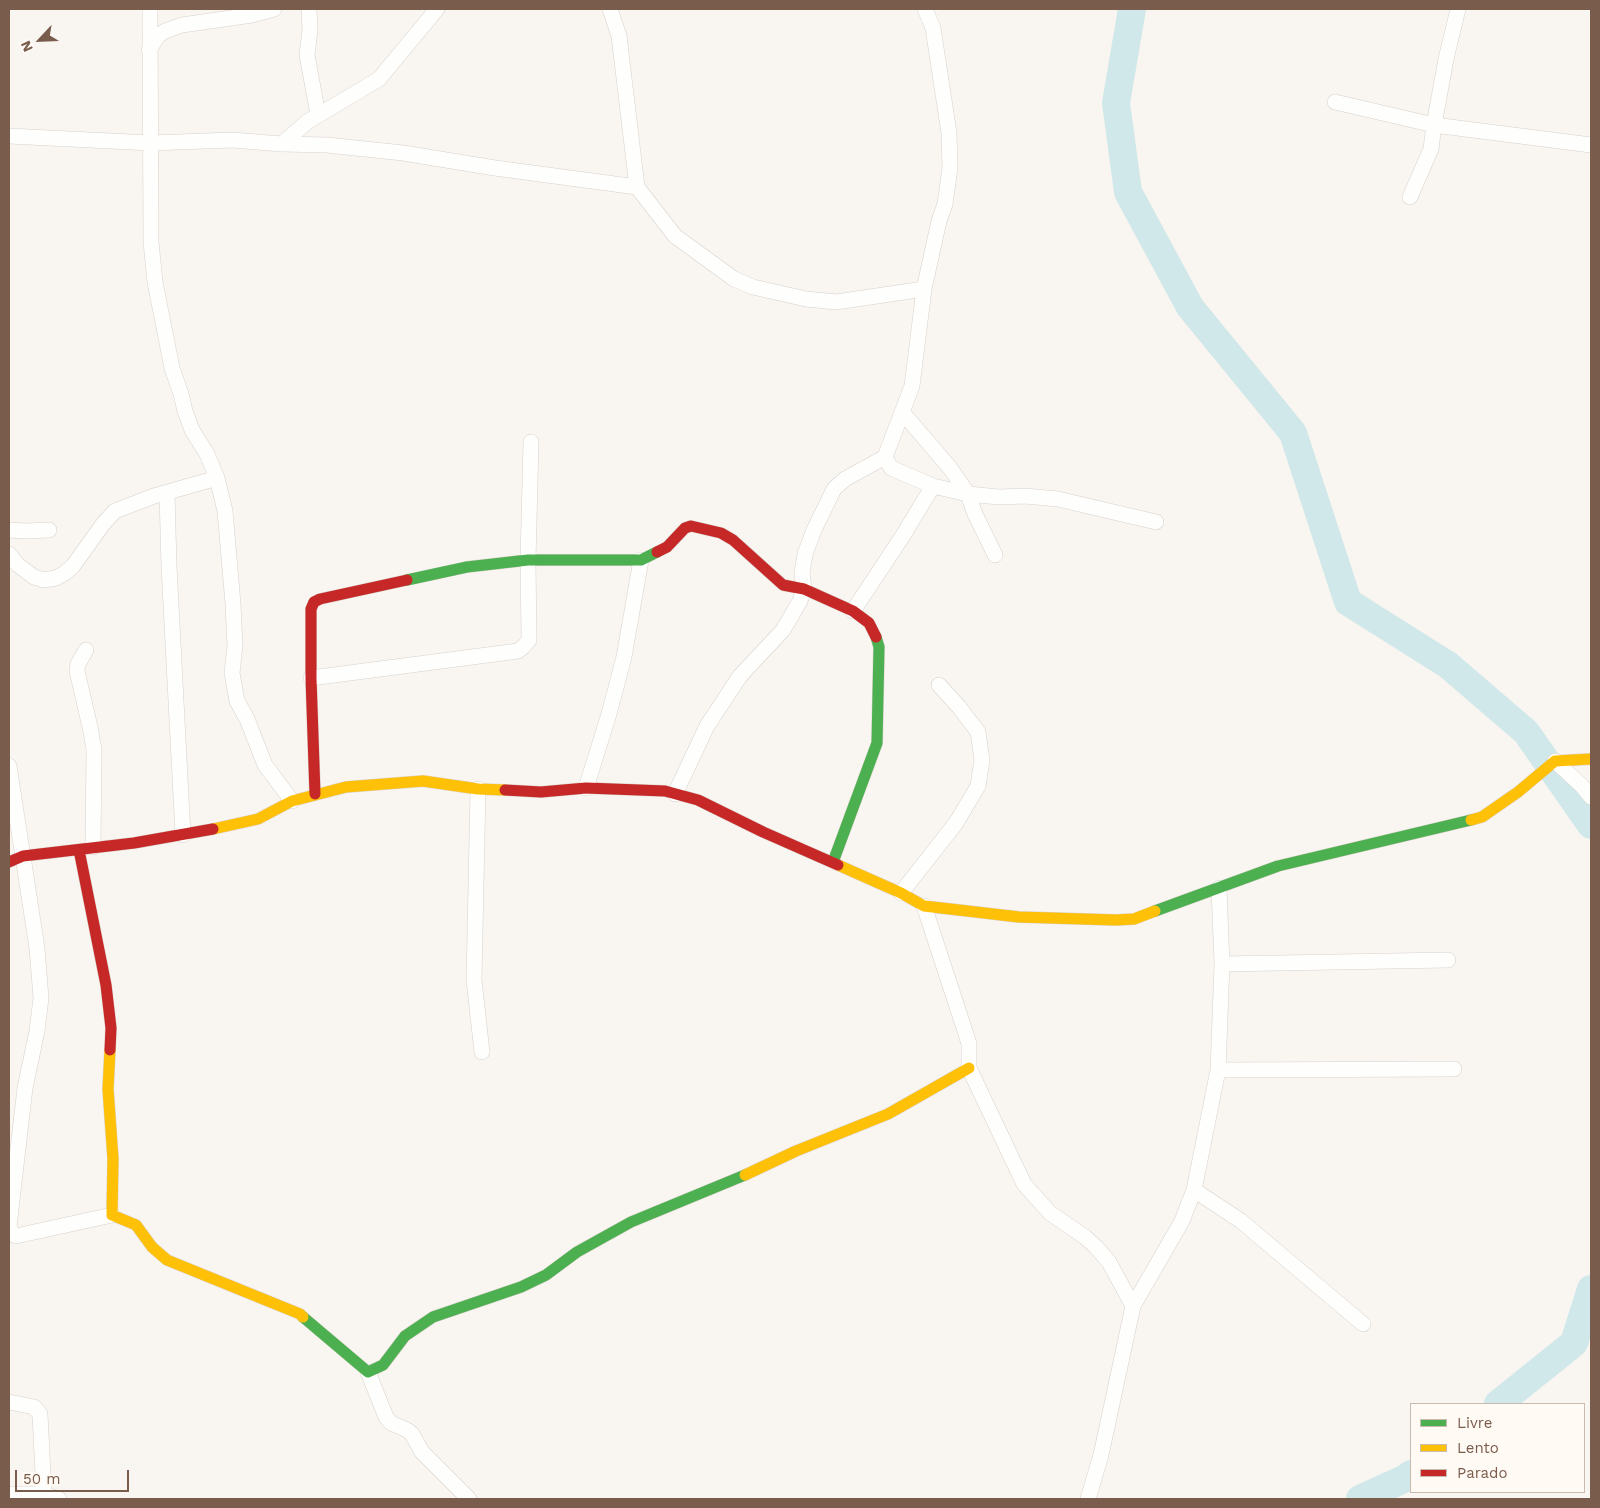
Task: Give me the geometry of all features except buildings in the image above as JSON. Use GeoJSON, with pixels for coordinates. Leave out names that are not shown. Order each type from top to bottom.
{"type":"FeatureCollection","features":[{"type":"Feature","properties":{"kind":"street"},"geometry":{"type":"LineString","coordinates":[[150,9],[151,242],[155,282],[172,368],[182,394],[185,411],[192,430],[207,454],[217,478],[225,510],[235,646],[232,673],[237,701],[247,719],[265,765],[292,801]]}},
{"type":"Feature","properties":{"kind":"street"},"geometry":{"type":"LineString","coordinates":[[149,50],[158,36],[182,24],[252,15],[274,9]]}},
{"type":"Feature","properties":{"kind":"street"},"geometry":{"type":"LineString","coordinates":[[309,9],[310,30],[307,55],[318,115]]}},
{"type":"Feature","properties":{"kind":"street"},"geometry":{"type":"LineString","coordinates":[[282,144],[307,122],[379,79],[437,9]]}},
{"type":"Feature","properties":{"kind":"street"},"geometry":{"type":"LineString","coordinates":[[610,9],[619,36],[637,187],[674,236],[734,279],[753,287],[806,299],[836,302],[924,289]]}},
{"type":"Feature","properties":{"kind":"street"},"geometry":{"type":"LineString","coordinates":[[675,794],[707,726],[740,676],[783,630],[800,601],[804,589],[802,574],[805,554],[814,530],[834,489],[845,479],[884,458],[912,386],[924,289],[939,220],[945,204],[950,168],[949,133],[933,28],[925,9]]}},
{"type":"Feature","properties":{"kind":"street"},"geometry":{"type":"LineString","coordinates":[[933,28],[936,9]]}},
{"type":"Feature","properties":{"kind":"street"},"geometry":{"type":"LineString","coordinates":[[1410,197],[1431,149],[1446,59],[1458,9]]}},
{"type":"Feature","properties":{"kind":"street"},"geometry":{"type":"LineString","coordinates":[[1335,102],[1434,125],[1591,145]]}},
{"type":"Feature","properties":{"kind":"street"},"geometry":{"type":"LineString","coordinates":[[9,136],[151,143],[232,140],[328,145],[403,153],[495,168],[637,187]]}},
{"type":"Feature","properties":{"kind":"street"},"geometry":{"type":"LineString","coordinates":[[902,412],[950,468],[968,494],[974,514],[995,554]]}},
{"type":"Feature","properties":{"kind":"street"},"geometry":{"type":"LineString","coordinates":[[311,678],[518,651],[530,640],[528,560],[531,442]]}},
{"type":"Feature","properties":{"kind":"street"},"geometry":{"type":"LineString","coordinates":[[884,458],[891,468],[933,486],[968,494],[1058,499],[1156,522]]}},
{"type":"Feature","properties":{"kind":"street"},"geometry":{"type":"LineString","coordinates":[[9,554],[13,561],[34,577],[44,580],[56,578],[72,566],[110,515],[122,508],[217,478]]}},
{"type":"Feature","properties":{"kind":"street"},"geometry":{"type":"LineString","coordinates":[[854,611],[933,486]]}},
{"type":"Feature","properties":{"kind":"street"},"geometry":{"type":"LineString","coordinates":[[167,493],[183,835]]}},
{"type":"Feature","properties":{"kind":"street"},"geometry":{"type":"LineString","coordinates":[[315,794],[311,678],[311,609],[314,602],[320,599],[467,567],[528,560],[641,560],[667,547],[685,528],[691,526],[721,533],[733,540],[783,585],[804,589],[854,611],[869,623],[875,634],[879,648],[877,743],[833,862]]}},
{"type":"Feature","properties":{"kind":"street"},"geometry":{"type":"LineString","coordinates":[[9,530],[49,530]]}},
{"type":"Feature","properties":{"kind":"street"},"geometry":{"type":"LineString","coordinates":[[586,788],[610,714],[624,657],[641,560]]}},
{"type":"Feature","properties":{"kind":"street"},"geometry":{"type":"LineString","coordinates":[[86,650],[78,664],[77,671],[94,750],[86,849],[111,1028],[108,1089],[113,1159],[112,1215]]}},
{"type":"Feature","properties":{"kind":"street"},"geometry":{"type":"LineString","coordinates":[[901,893],[956,823],[978,786],[982,760],[978,732],[939,685]]}},
{"type":"Feature","properties":{"kind":"street"},"geometry":{"type":"LineString","coordinates":[[9,862],[23,856],[134,844],[244,823],[258,819],[292,801],[346,787],[423,781],[478,789],[541,792],[586,788],[665,791],[698,800],[763,832],[901,893],[924,906],[1019,918],[1134,919],[1278,866],[1482,817],[1518,792],[1555,760],[1591,758]]}},
{"type":"Feature","properties":{"kind":"street"},"geometry":{"type":"LineString","coordinates":[[1555,760],[1591,797]]}},
{"type":"Feature","properties":{"kind":"street"},"geometry":{"type":"LineString","coordinates":[[9,766],[37,948],[41,998],[26,1088],[9,1226],[12,1234],[16,1236],[112,1215],[136,1225],[152,1247],[167,1260],[300,1314],[368,1372],[386,1417],[391,1423],[412,1434],[422,1452],[469,1499]]}},
{"type":"Feature","properties":{"kind":"street"},"geometry":{"type":"LineString","coordinates":[[478,789],[474,980],[482,1052]]}},
{"type":"Feature","properties":{"kind":"street"},"geometry":{"type":"LineString","coordinates":[[1088,1499],[1101,1456],[1133,1306],[1182,1221],[1194,1190],[1218,1070],[1222,964],[1218,888]]}},
{"type":"Feature","properties":{"kind":"street"},"geometry":{"type":"LineString","coordinates":[[924,906],[969,1044],[969,1068],[1024,1184],[1050,1213],[1085,1237],[1096,1247],[1109,1262],[1133,1306]]}},
{"type":"Feature","properties":{"kind":"street"},"geometry":{"type":"LineString","coordinates":[[1222,964],[1448,960]]}},
{"type":"Feature","properties":{"kind":"street"},"geometry":{"type":"LineString","coordinates":[[368,1372],[383,1365],[405,1336],[433,1317],[521,1287],[546,1276],[577,1252],[631,1222],[746,1175],[796,1151],[888,1114],[969,1068]]}},
{"type":"Feature","properties":{"kind":"street"},"geometry":{"type":"LineString","coordinates":[[1218,1070],[1454,1069]]}},
{"type":"Feature","properties":{"kind":"street"},"geometry":{"type":"LineString","coordinates":[[1194,1190],[1242,1220],[1363,1324]]}},
{"type":"Feature","properties":{"kind":"street"},"geometry":{"type":"LineString","coordinates":[[9,1402],[34,1407],[40,1414],[44,1494]]}},
{"type":"Feature","properties":{"kind":"street"},"geometry":{"type":"LineString","coordinates":[[9,1494],[44,1494],[59,1499]]}},
{"type":"Feature","properties":{"kind":"waterway"},"geometry":{"type":"LineString","coordinates":[[1132,9],[1116,103],[1128,192],[1190,307],[1293,433],[1348,602],[1448,665],[1526,732],[1591,825]]}},
{"type":"Feature","properties":{"kind":"waterway"},"geometry":{"type":"LineString","coordinates":[[1499,1403],[1574,1343],[1591,1289]]}},
{"type":"Feature","properties":{"kind":"waterway"},"geometry":{"type":"LineString","coordinates":[[1360,1499],[1410,1475]]}},
{"type":"Feature","properties":{"kind":"traffic: fast"},"geometry":{"type":"LineString","coordinates":[[407,580],[467,567],[528,560],[641,560],[657,552]]}},
{"type":"Feature","properties":{"kind":"traffic: fast"},"geometry":{"type":"LineString","coordinates":[[833,862],[877,743],[879,647],[876,637]]}},
{"type":"Feature","properties":{"kind":"traffic: fast"},"geometry":{"type":"LineString","coordinates":[[1155,911],[1278,866],[1471,820]]}},
{"type":"Feature","properties":{"kind":"traffic: fast"},"geometry":{"type":"LineString","coordinates":[[303,1317],[368,1372],[383,1365],[405,1336],[433,1317],[521,1287],[546,1275],[577,1252],[631,1222],[745,1175]]}},
{"type":"Feature","properties":{"kind":"traffic: slow"},"geometry":{"type":"LineString","coordinates":[[1471,820],[1482,817],[1518,792],[1555,761],[1591,759]]}},
{"type":"Feature","properties":{"kind":"traffic: slow"},"geometry":{"type":"LineString","coordinates":[[213,829],[258,819],[292,801],[346,787],[423,781],[478,789],[505,790]]}},
{"type":"Feature","properties":{"kind":"traffic: slow"},"geometry":{"type":"LineString","coordinates":[[838,865],[901,893],[924,906],[1019,917],[1116,920],[1134,919],[1155,911]]}},
{"type":"Feature","properties":{"kind":"traffic: slow"},"geometry":{"type":"LineString","coordinates":[[110,1050],[108,1089],[113,1159],[112,1215],[136,1225],[152,1247],[167,1260],[300,1314],[303,1317]]}},
{"type":"Feature","properties":{"kind":"traffic: slow"},"geometry":{"type":"LineString","coordinates":[[745,1175],[796,1151],[888,1114],[969,1068]]}},
{"type":"Feature","properties":{"kind":"traffic: jam"},"geometry":{"type":"LineString","coordinates":[[657,552],[667,547],[685,528],[691,526],[721,533],[733,540],[783,585],[804,589],[853,611],[869,623],[876,637]]}},
{"type":"Feature","properties":{"kind":"traffic: jam"},"geometry":{"type":"LineString","coordinates":[[315,794],[311,678],[311,609],[314,602],[320,599],[407,580]]}},
{"type":"Feature","properties":{"kind":"traffic: jam"},"geometry":{"type":"LineString","coordinates":[[505,790],[541,792],[586,788],[665,791],[698,800],[763,832],[838,865]]}},
{"type":"Feature","properties":{"kind":"traffic: jam"},"geometry":{"type":"LineString","coordinates":[[9,862],[23,856],[134,843],[213,829]]}},
{"type":"Feature","properties":{"kind":"traffic: jam"},"geometry":{"type":"LineString","coordinates":[[79,850],[106,985],[111,1028],[110,1050]]}}]}
